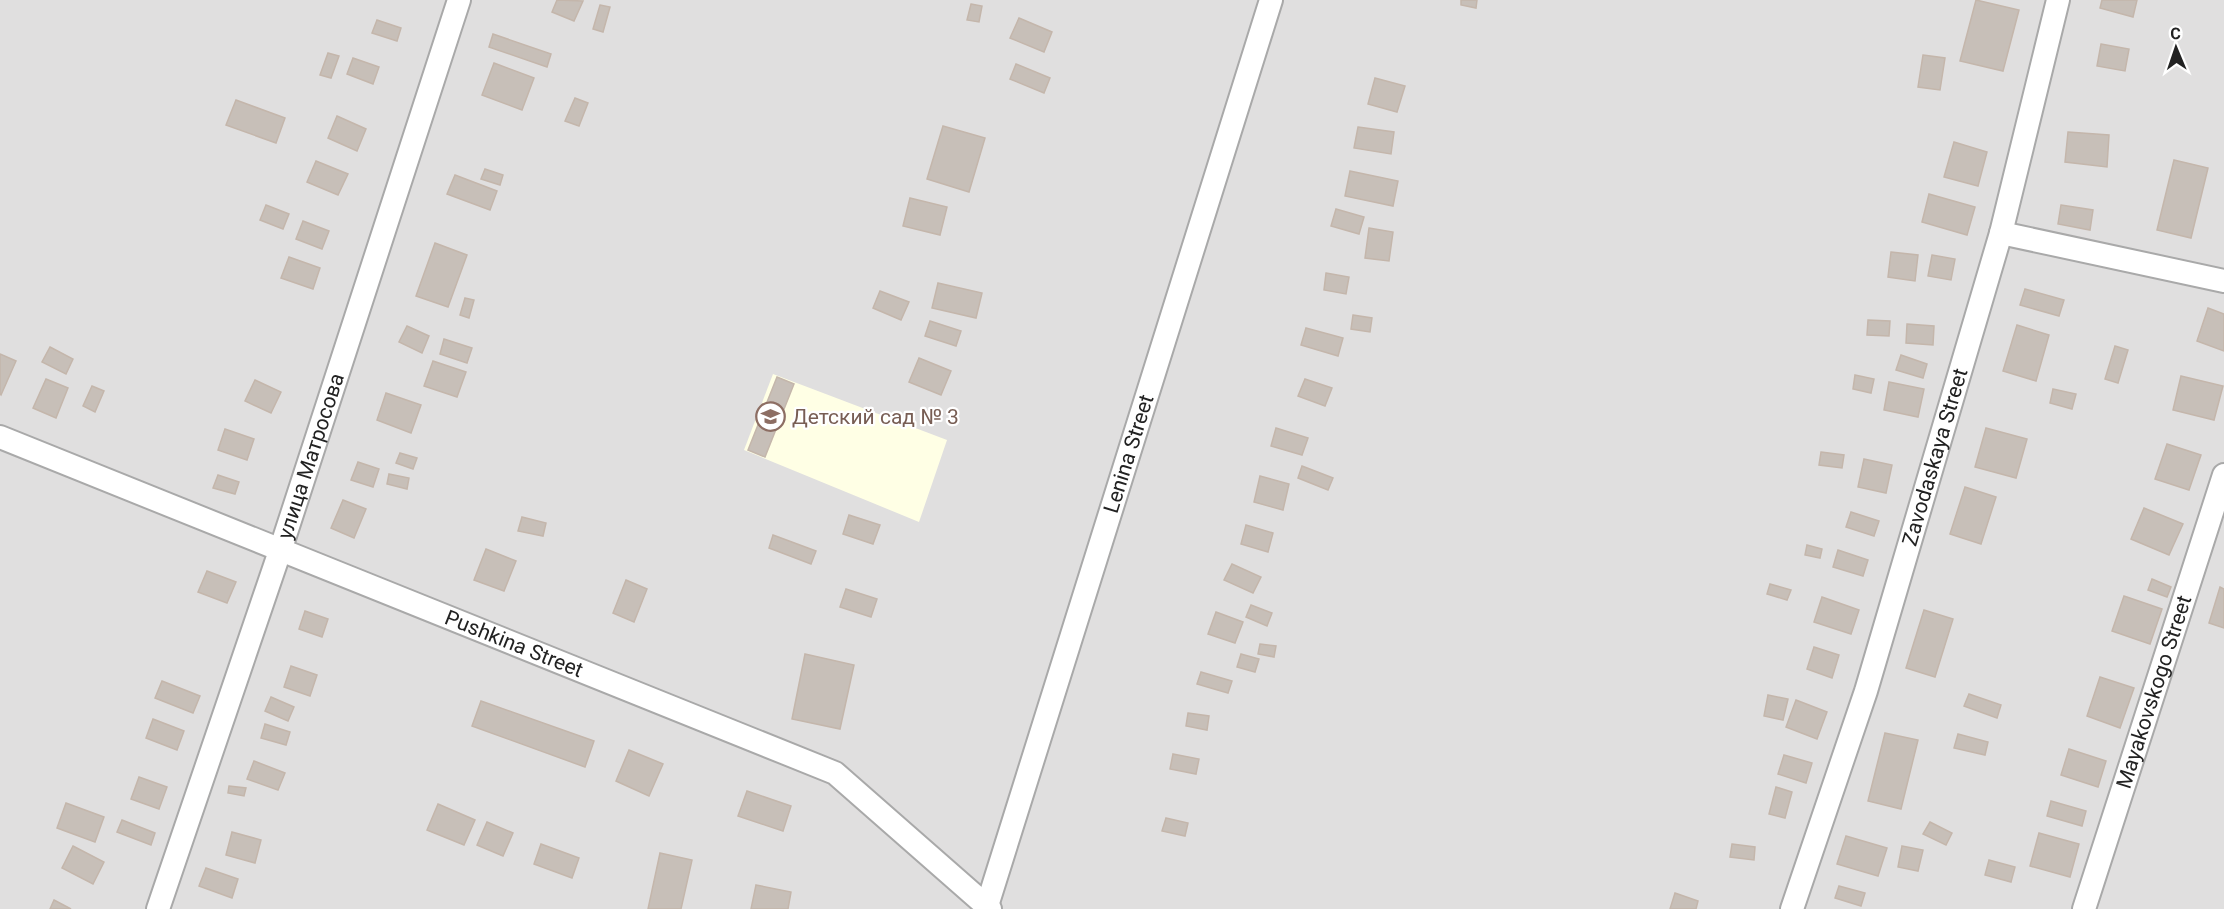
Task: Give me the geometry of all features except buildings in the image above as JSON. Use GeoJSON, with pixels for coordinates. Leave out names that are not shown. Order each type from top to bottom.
{"type":"FeatureCollection","features":[{"type":"Feature","properties":{"kind":"street","name":"улица Матросова"},"geometry":{"type":"LineString","coordinates":[[158,909],[281,548],[459,0]]}},
{"type":"Feature","properties":{"kind":"street","name":"Lenina Street"},"geometry":{"type":"LineString","coordinates":[[988,908],[1271,0]]}},
{"type":"Feature","properties":{"kind":"street","name":"Zavodaskaya Street"},"geometry":{"type":"LineString","coordinates":[[1792,909],[1866,691],[2001,233],[2058,0]]}},
{"type":"Feature","properties":{"kind":"street"},"geometry":{"type":"LineString","coordinates":[[2001,233],[2224,281]]}},
{"type":"Feature","properties":{"kind":"street","name":"Pushkina Street"},"geometry":{"type":"LineString","coordinates":[[0,437],[281,548],[835,773],[988,908]]}},
{"type":"Feature","properties":{"kind":"street","name":"Mayakovskogo Street"},"geometry":{"type":"LineString","coordinates":[[2084,909],[2224,475]]}},
{"type":"Feature","properties":{"kind":"shaded area"},"geometry":{"type":"Polygon","coordinates":[[[0,0],[2224,0],[2224,909],[0,909],[0,0]]]}},
{"type":"Feature","properties":{"kind":"shaded area"},"geometry":{"type":"Polygon","coordinates":[[[773,374],[947,440],[919,522],[744,450],[773,374]]]}},
{"type":"Feature","properties":{"kind":"place","name":"Детский сад № 3"},"geometry":{"type":"Point","coordinates":[771,417]}}]}
